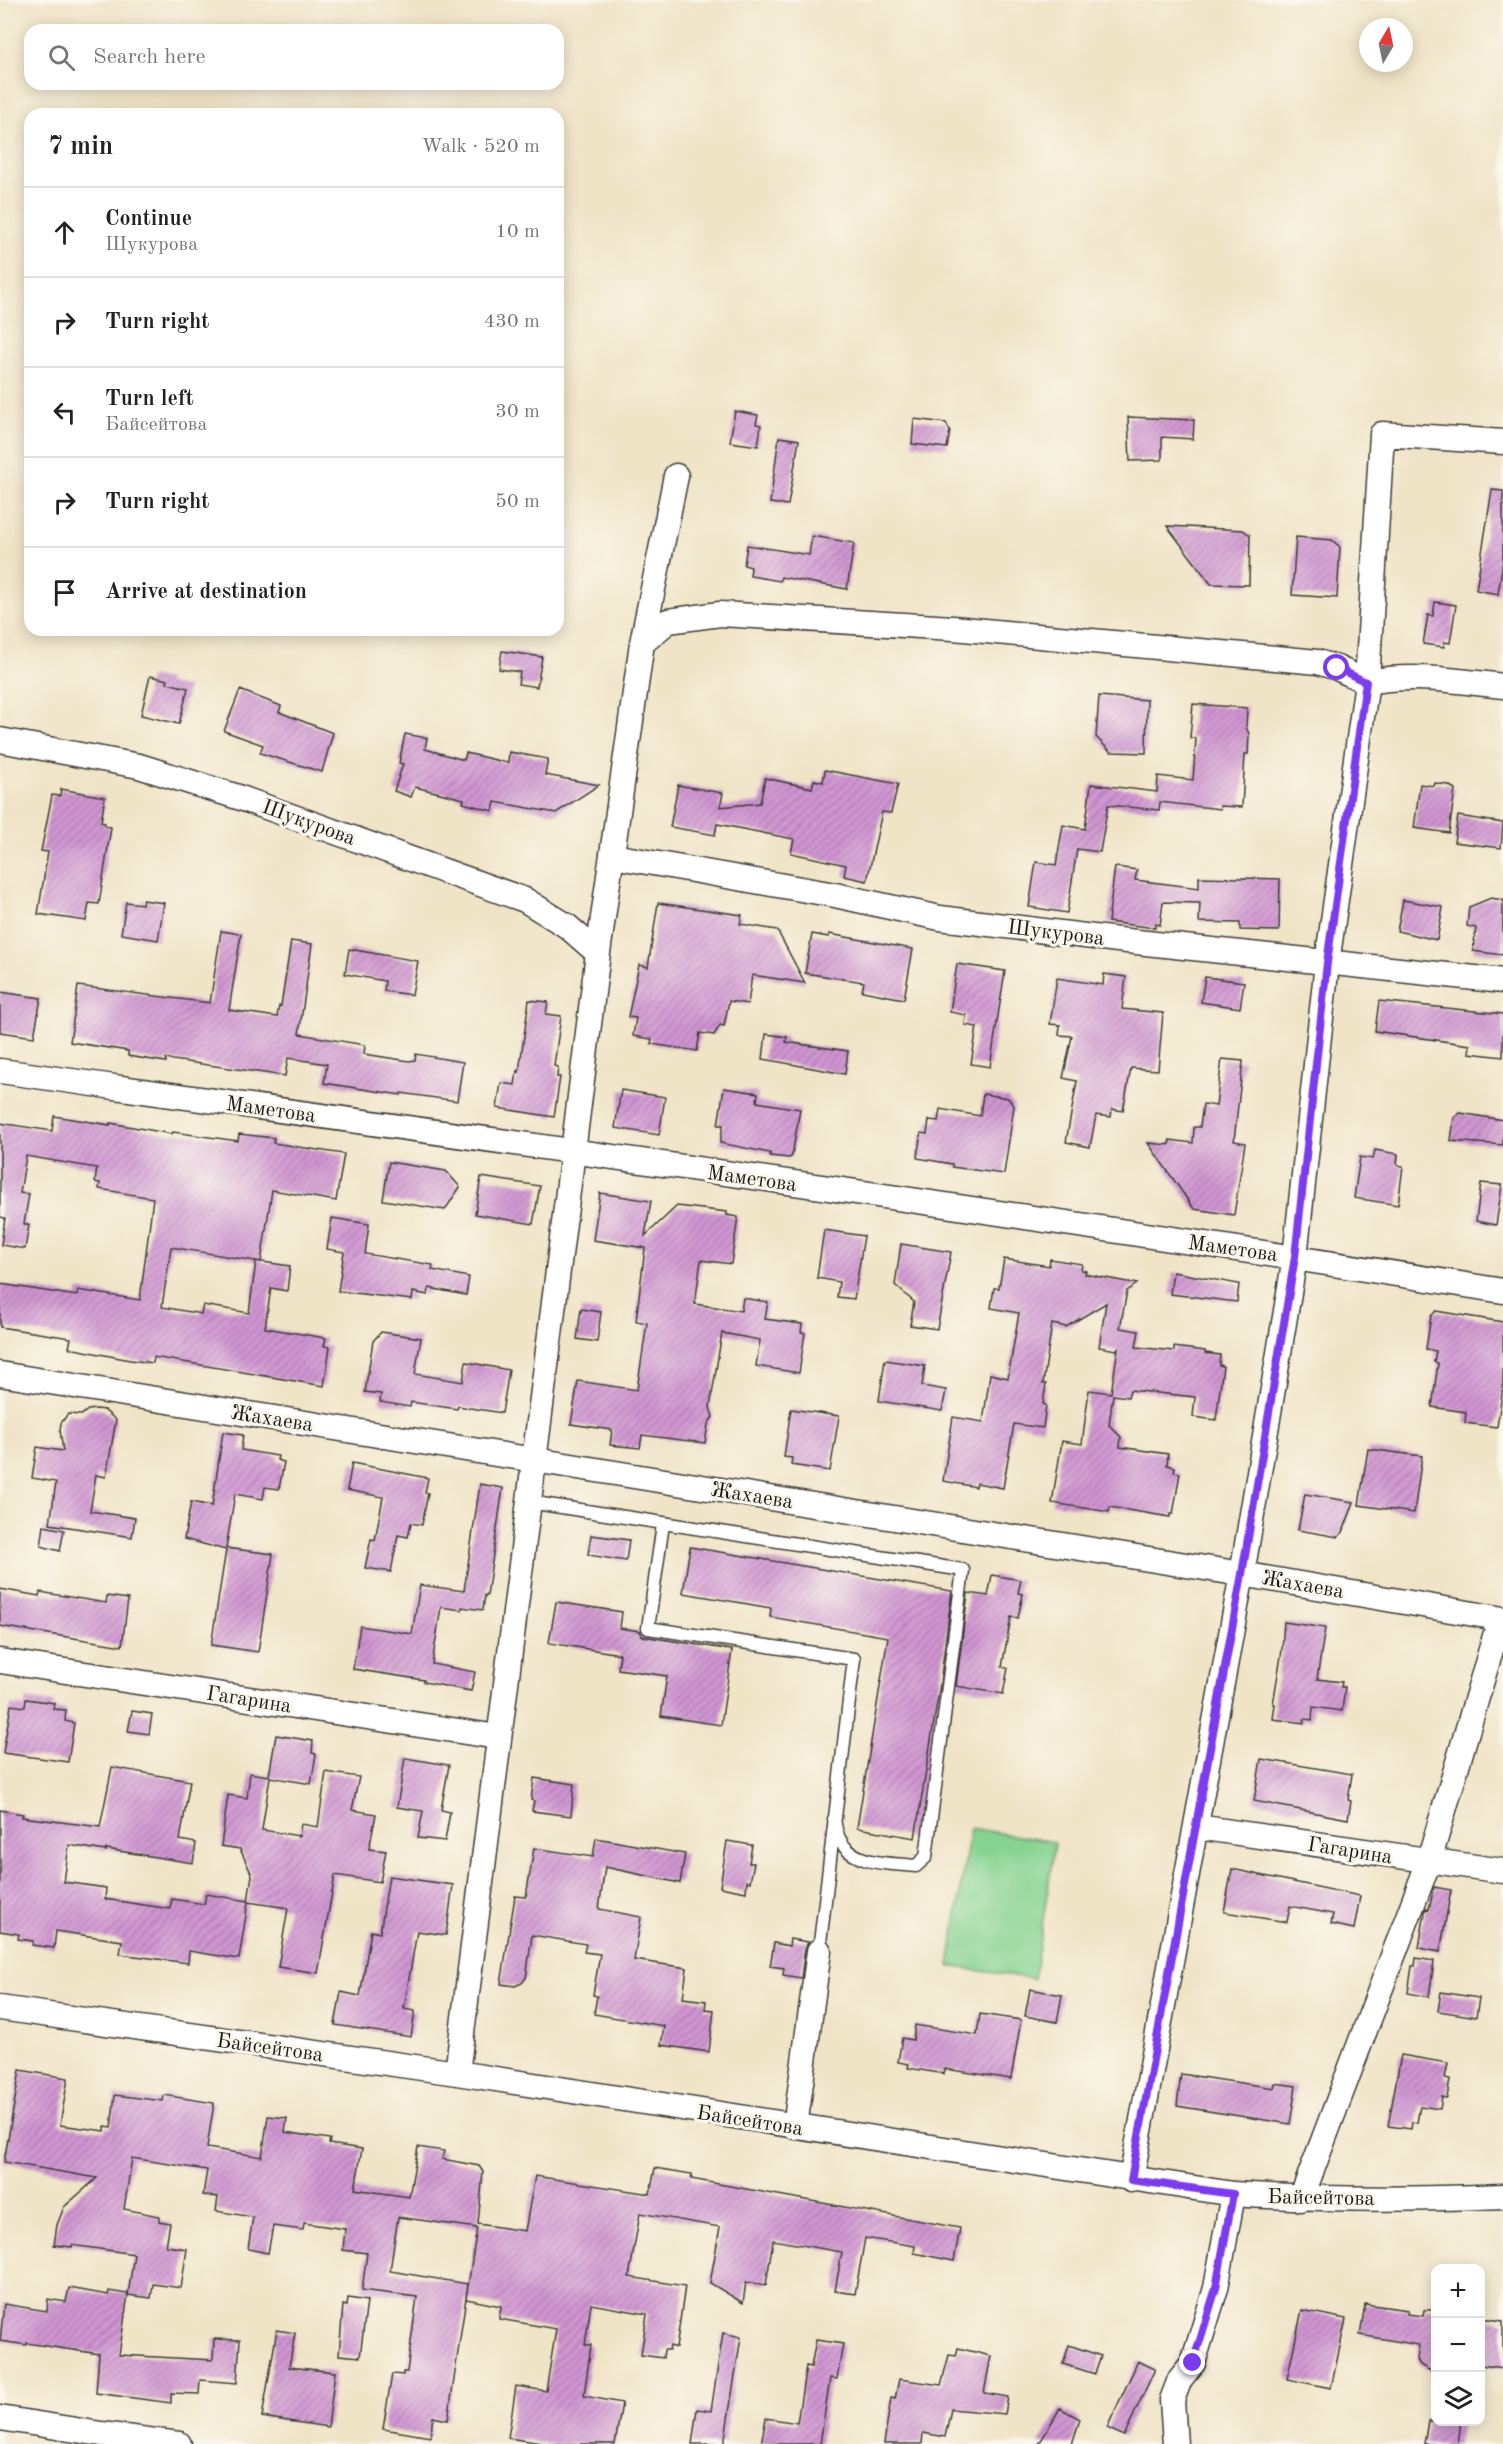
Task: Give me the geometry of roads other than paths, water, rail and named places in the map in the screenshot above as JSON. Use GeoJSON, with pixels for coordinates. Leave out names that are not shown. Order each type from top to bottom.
{"type":"FeatureCollection","features":[{"type":"Feature","properties":{"kind":"street"},"geometry":{"type":"LineString","coordinates":[[1131,2180],[1242,1574],[1295,1257],[1327,963],[1366,682],[1382,434],[1503,441]]}},
{"type":"Feature","properties":{"kind":"street"},"geometry":{"type":"LineString","coordinates":[[457,2073],[598,953],[642,643],[676,476]]}},
{"type":"Feature","properties":{"kind":"street"},"geometry":{"type":"LineString","coordinates":[[642,643],[668,621],[720,614],[953,628],[1318,662],[1366,682],[1419,677],[1503,686]]}},
{"type":"Feature","properties":{"kind":"street","name":"Шукурова"},"geometry":{"type":"LineString","coordinates":[[0,740],[139,766],[249,801],[525,900],[567,926],[598,953]]}},
{"type":"Feature","properties":{"kind":"street","name":"Шукурова"},"geometry":{"type":"LineString","coordinates":[[612,856],[835,895],[940,918],[1503,981]]}},
{"type":"Feature","properties":{"kind":"street","name":"Маметова"},"geometry":{"type":"LineString","coordinates":[[0,1071],[573,1151],[1295,1257],[1503,1291]]}},
{"type":"Feature","properties":{"kind":"street","name":"Жахаева"},"geometry":{"type":"LineString","coordinates":[[0,1374],[1242,1574],[1502,1619]]}},
{"type":"Feature","properties":{"kind":"street"},"geometry":{"type":"LineString","coordinates":[[1300,2199],[1429,1862],[1502,1619]]}},
{"type":"Feature","properties":{"kind":"street","name":"Гагарина"},"geometry":{"type":"LineString","coordinates":[[0,1661],[498,1737]]}},
{"type":"Feature","properties":{"kind":"street","name":"Гагарина"},"geometry":{"type":"LineString","coordinates":[[1197,1827],[1503,1871]]}},
{"type":"Feature","properties":{"kind":"street"},"geometry":{"type":"LineString","coordinates":[[795,2127],[819,1951]]}},
{"type":"Feature","properties":{"kind":"street","name":"Байсейтова"},"geometry":{"type":"LineString","coordinates":[[0,2008],[457,2073],[1131,2180],[1233,2194],[1300,2199],[1452,2199],[1503,2196]]}},
{"type":"Feature","properties":{"kind":"street"},"geometry":{"type":"LineString","coordinates":[[1175,2444],[1172,2400],[1180,2379],[1193,2363],[1216,2288],[1233,2194]]}},
{"type":"Feature","properties":{"kind":"street"},"geometry":{"type":"LineString","coordinates":[[0,2418],[179,2444]]}},
{"type":"Feature","properties":{"kind":"lane"},"geometry":{"type":"LineString","coordinates":[[529,1502],[963,1570],[926,1857],[916,1866],[869,1861],[849,1852],[839,1839],[834,1820]]}},
{"type":"Feature","properties":{"kind":"lane"},"geometry":{"type":"LineString","coordinates":[[663,1524],[648,1628],[854,1659],[819,1951]]}}]}
